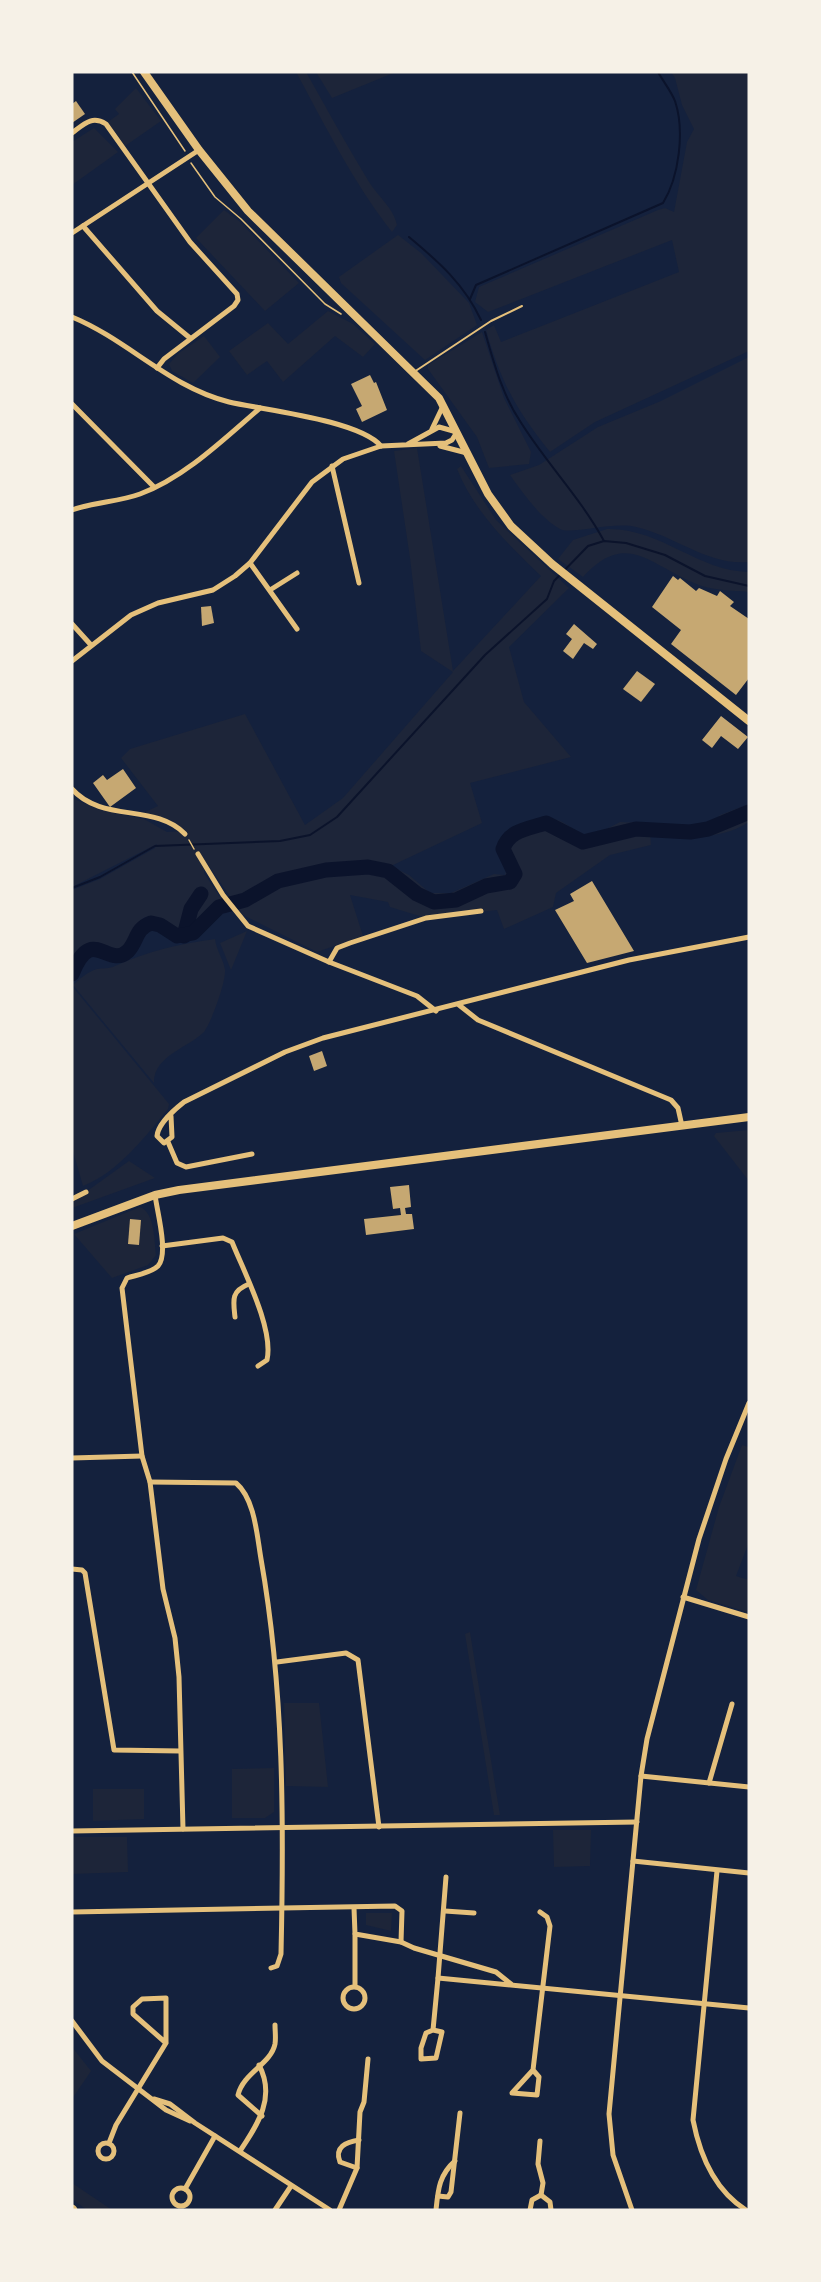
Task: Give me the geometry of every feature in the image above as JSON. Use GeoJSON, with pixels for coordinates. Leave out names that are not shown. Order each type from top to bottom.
{"type":"FeatureCollection","features":[{"type":"Feature","properties":{"kind":"main road"},"geometry":{"type":"LineString","coordinates":[[144,72],[199,150],[256,219],[414,372],[443,406],[501,515],[552,564],[749,721]]}},
{"type":"Feature","properties":{"kind":"main road"},"geometry":{"type":"LineString","coordinates":[[72,1226],[155,1195],[222,1184],[749,1117]]}},
{"type":"Feature","properties":{"kind":"street"},"geometry":{"type":"LineString","coordinates":[[72,133],[89,121],[99,120],[106,124],[190,242],[237,294],[238,300],[234,306],[190,338],[157,368]]}},
{"type":"Feature","properties":{"kind":"street"},"geometry":{"type":"LineString","coordinates":[[72,233],[199,150]]}},
{"type":"Feature","properties":{"kind":"street"},"geometry":{"type":"LineString","coordinates":[[83,226],[157,311],[190,338]]}},
{"type":"Feature","properties":{"kind":"street"},"geometry":{"type":"LineString","coordinates":[[72,317],[98,330],[193,390],[350,429],[375,439],[381,446]]}},
{"type":"Feature","properties":{"kind":"street"},"geometry":{"type":"LineString","coordinates":[[72,404],[154,487]]}},
{"type":"Feature","properties":{"kind":"street"},"geometry":{"type":"LineString","coordinates":[[432,430],[443,406]]}},
{"type":"Feature","properties":{"kind":"street"},"geometry":{"type":"LineString","coordinates":[[72,510],[140,494],[154,487],[199,458],[260,408]]}},
{"type":"Feature","properties":{"kind":"street"},"geometry":{"type":"LineString","coordinates":[[72,661],[131,615],[158,603],[213,590],[236,576],[250,563],[297,499],[332,466],[355,453],[381,446],[435,444],[452,440],[457,432],[446,427],[432,430],[408,444]]}},
{"type":"Feature","properties":{"kind":"street"},"geometry":{"type":"LineString","coordinates":[[435,444],[467,453]]}},
{"type":"Feature","properties":{"kind":"street"},"geometry":{"type":"LineString","coordinates":[[332,466],[360,583]]}},
{"type":"Feature","properties":{"kind":"street"},"geometry":{"type":"LineString","coordinates":[[250,563],[297,629]]}},
{"type":"Feature","properties":{"kind":"street"},"geometry":{"type":"LineString","coordinates":[[270,590],[297,573]]}},
{"type":"Feature","properties":{"kind":"street"},"geometry":{"type":"LineString","coordinates":[[72,624],[91,645]]}},
{"type":"Feature","properties":{"kind":"street"},"geometry":{"type":"LineString","coordinates":[[72,789],[101,808],[158,819],[174,825],[185,834]]}},
{"type":"Feature","properties":{"kind":"street"},"geometry":{"type":"LineString","coordinates":[[198,854],[223,895],[248,926],[329,962],[417,996],[436,1011]]}},
{"type":"Feature","properties":{"kind":"street"},"geometry":{"type":"LineString","coordinates":[[329,962],[333,953],[343,945],[426,918],[481,911]]}},
{"type":"Feature","properties":{"kind":"street"},"geometry":{"type":"LineString","coordinates":[[168,1142],[159,1140],[158,1131],[184,1102],[305,1044],[628,960],[749,937]]}},
{"type":"Feature","properties":{"kind":"street"},"geometry":{"type":"LineString","coordinates":[[459,1005],[478,1020],[672,1100],[678,1108],[682,1126]]}},
{"type":"Feature","properties":{"kind":"street"},"geometry":{"type":"LineString","coordinates":[[168,1142],[172,1137],[171,1116]]}},
{"type":"Feature","properties":{"kind":"street"},"geometry":{"type":"LineString","coordinates":[[168,1142],[177,1163],[186,1167],[252,1154]]}},
{"type":"Feature","properties":{"kind":"street"},"geometry":{"type":"LineString","coordinates":[[72,1199],[86,1192]]}},
{"type":"Feature","properties":{"kind":"street"},"geometry":{"type":"LineString","coordinates":[[155,1195],[163,1255],[158,1265],[127,1278],[122,1288],[142,1456],[150,1482],[163,1589],[175,1638],[179,1677],[183,1828]]}},
{"type":"Feature","properties":{"kind":"street"},"geometry":{"type":"LineString","coordinates":[[162,1246],[228,1239],[249,1284],[263,1324],[268,1354],[267,1360],[258,1366]]}},
{"type":"Feature","properties":{"kind":"street"},"geometry":{"type":"LineString","coordinates":[[235,1317],[234,1293],[238,1288],[249,1284]]}},
{"type":"Feature","properties":{"kind":"street"},"geometry":{"type":"LineString","coordinates":[[632,2210],[613,2155],[609,2114],[641,1776],[655,1702],[683,1597],[712,1500],[749,1403]]}},
{"type":"Feature","properties":{"kind":"street"},"geometry":{"type":"LineString","coordinates":[[72,1458],[142,1456]]}},
{"type":"Feature","properties":{"kind":"street"},"geometry":{"type":"LineString","coordinates":[[150,1482],[228,1482],[241,1488],[247,1496],[258,1539],[277,1662],[282,1907],[281,1954],[277,1966],[271,1968]]}},
{"type":"Feature","properties":{"kind":"street"},"geometry":{"type":"LineString","coordinates":[[72,1569],[82,1570],[85,1573],[114,1750],[180,1751]]}},
{"type":"Feature","properties":{"kind":"street"},"geometry":{"type":"LineString","coordinates":[[683,1597],[749,1617]]}},
{"type":"Feature","properties":{"kind":"street"},"geometry":{"type":"LineString","coordinates":[[277,1662],[346,1653],[358,1660],[379,1827]]}},
{"type":"Feature","properties":{"kind":"street"},"geometry":{"type":"LineString","coordinates":[[709,1783],[732,1704]]}},
{"type":"Feature","properties":{"kind":"street"},"geometry":{"type":"LineString","coordinates":[[641,1776],[749,1787]]}},
{"type":"Feature","properties":{"kind":"street"},"geometry":{"type":"LineString","coordinates":[[72,1831],[637,1822]]}},
{"type":"Feature","properties":{"kind":"street"},"geometry":{"type":"LineString","coordinates":[[633,1861],[749,1873]]}},
{"type":"Feature","properties":{"kind":"street"},"geometry":{"type":"LineString","coordinates":[[717,1871],[702,2005],[693,2120],[698,2145],[708,2169],[723,2190],[746,2210]]}},
{"type":"Feature","properties":{"kind":"street"},"geometry":{"type":"LineString","coordinates":[[433,2030],[445,1911],[446,1877]]}},
{"type":"Feature","properties":{"kind":"street"},"geometry":{"type":"LineString","coordinates":[[72,1912],[399,1907],[402,1911],[401,1942]]}},
{"type":"Feature","properties":{"kind":"street"},"geometry":{"type":"LineString","coordinates":[[354,1908],[355,1986]]}},
{"type":"Feature","properties":{"kind":"street"},"geometry":{"type":"LineString","coordinates":[[445,1911],[474,1914]]}},
{"type":"Feature","properties":{"kind":"street"},"geometry":{"type":"LineString","coordinates":[[533,2070],[539,2077],[537,2095],[513,2093],[516,2086],[533,2070],[550,1926],[547,1917],[540,1912]]}},
{"type":"Feature","properties":{"kind":"street"},"geometry":{"type":"LineString","coordinates":[[355,1934],[401,1942],[441,1957],[496,1972],[512,1985]]}},
{"type":"Feature","properties":{"kind":"street"},"geometry":{"type":"LineString","coordinates":[[438,1978],[749,2008]]}},
{"type":"Feature","properties":{"kind":"street"},"geometry":{"type":"LineString","coordinates":[[355,1986],[364,1992],[365,1999],[360,2008],[353,2009],[347,2007],[342,1998],[346,1989],[355,1986]]}},
{"type":"Feature","properties":{"kind":"street"},"geometry":{"type":"LineString","coordinates":[[109,2143],[114,2127],[166,2043],[166,1998],[142,1999],[133,2007],[133,2014],[166,2043]]}},
{"type":"Feature","properties":{"kind":"street"},"geometry":{"type":"LineString","coordinates":[[72,2021],[102,2061],[138,2088],[154,2099],[170,2104],[195,2123],[330,2210]]}},
{"type":"Feature","properties":{"kind":"street"},"geometry":{"type":"LineString","coordinates":[[262,2116],[238,2095],[253,2070],[275,2046],[275,2025]]}},
{"type":"Feature","properties":{"kind":"street"},"geometry":{"type":"LineString","coordinates":[[433,2030],[442,2032],[436,2058],[421,2059],[420,2048],[426,2033],[433,2030]]}},
{"type":"Feature","properties":{"kind":"street"},"geometry":{"type":"LineString","coordinates":[[339,2210],[357,2169],[360,2112],[364,2102],[368,2059]]}},
{"type":"Feature","properties":{"kind":"street"},"geometry":{"type":"LineString","coordinates":[[240,2151],[262,2116],[266,2096],[266,2077],[259,2065]]}},
{"type":"Feature","properties":{"kind":"street"},"geometry":{"type":"LineString","coordinates":[[438,2196],[448,2197],[451,2192],[460,2113]]}},
{"type":"Feature","properties":{"kind":"street"},"geometry":{"type":"LineString","coordinates":[[185,2189],[216,2136]]}},
{"type":"Feature","properties":{"kind":"street"},"geometry":{"type":"LineString","coordinates":[[357,2169],[340,2163],[338,2156],[340,2148],[346,2142],[359,2140]]}},
{"type":"Feature","properties":{"kind":"street"},"geometry":{"type":"LineString","coordinates":[[540,2141],[538,2164],[543,2183],[541,2196]]}},
{"type":"Feature","properties":{"kind":"street"},"geometry":{"type":"LineString","coordinates":[[436,2210],[445,2170],[455,2161]]}},
{"type":"Feature","properties":{"kind":"street"},"geometry":{"type":"LineString","coordinates":[[275,2210],[291,2186]]}},
{"type":"Feature","properties":{"kind":"street"},"geometry":{"type":"LineString","coordinates":[[530,2210],[532,2200],[541,2196]]}},
{"type":"Feature","properties":{"kind":"street"},"geometry":{"type":"LineString","coordinates":[[541,2196],[550,2202],[551,2210]]}},
{"type":"Feature","properties":{"kind":"lane"},"geometry":{"type":"LineString","coordinates":[[414,372],[490,321],[522,306]]}},
{"type":"Feature","properties":{"kind":"path"},"geometry":{"type":"LineString","coordinates":[[132,72],[195,171],[215,198],[242,219],[325,304],[344,316]]}},
{"type":"Feature","properties":{"kind":"path"},"geometry":{"type":"LineString","coordinates":[[185,834],[198,854]]}},
{"type":"Feature","properties":{"kind":"shaded area"},"geometry":{"type":"Polygon","coordinates":[[[296,72],[306,72],[369,182],[393,214],[397,225],[392,232],[352,174],[296,72]]]}},
{"type":"Feature","properties":{"kind":"shaded area"},"geometry":{"type":"Polygon","coordinates":[[[316,72],[396,72],[332,98],[316,72]]]}},
{"type":"Feature","properties":{"kind":"shaded area"},"geometry":{"type":"Polygon","coordinates":[[[671,72],[749,72],[749,351],[595,422],[550,452],[511,395],[486,330],[494,325],[501,342],[679,272],[672,240],[488,312],[475,302],[479,287],[658,210],[665,208],[674,212],[687,142],[694,129],[682,105],[675,78],[671,72]]]}},
{"type":"Feature","properties":{"kind":"shaded area"},"geometry":{"type":"Polygon","coordinates":[[[136,88],[161,121],[125,146],[108,122],[119,114],[115,109],[136,88]]]}},
{"type":"Feature","properties":{"kind":"shaded area"},"geometry":{"type":"Polygon","coordinates":[[[94,128],[118,152],[72,185],[72,142],[94,128]]]}},
{"type":"Feature","properties":{"kind":"shaded area"},"geometry":{"type":"Polygon","coordinates":[[[224,210],[239,221],[299,283],[265,311],[196,238],[224,210]]]}},
{"type":"Feature","properties":{"kind":"shaded area"},"geometry":{"type":"Polygon","coordinates":[[[398,235],[421,253],[469,303],[477,325],[425,360],[341,283],[339,277],[398,235]]]}},
{"type":"Feature","properties":{"kind":"shaded area"},"geometry":{"type":"Polygon","coordinates":[[[328,311],[353,324],[375,344],[363,357],[335,336],[283,382],[267,361],[247,375],[229,351],[268,323],[288,344],[328,311]]]}},
{"type":"Feature","properties":{"kind":"shaded area"},"geometry":{"type":"Polygon","coordinates":[[[482,332],[504,398],[531,452],[529,464],[489,468],[477,437],[428,369],[428,365],[482,332]]]}},
{"type":"Feature","properties":{"kind":"shaded area"},"geometry":{"type":"Polygon","coordinates":[[[204,336],[220,357],[193,383],[172,371],[169,364],[179,353],[204,336]]]}},
{"type":"Feature","properties":{"kind":"shaded area"},"geometry":{"type":"Polygon","coordinates":[[[749,357],[749,562],[734,562],[706,555],[651,531],[636,527],[560,529],[539,512],[510,475],[539,465],[598,427],[661,401],[749,357]]]}},
{"type":"Feature","properties":{"kind":"shaded area"},"geometry":{"type":"Polygon","coordinates":[[[417,448],[453,671],[541,576],[483,514],[464,485],[457,469],[461,466],[496,520],[569,588],[509,647],[524,702],[571,757],[470,783],[482,823],[391,866],[409,875],[430,893],[451,893],[494,874],[505,875],[507,868],[499,853],[499,839],[522,826],[541,819],[560,821],[581,837],[591,837],[620,822],[710,826],[720,815],[749,804],[749,822],[725,833],[713,835],[689,836],[650,832],[651,845],[610,855],[556,893],[553,907],[504,929],[497,910],[426,918],[390,907],[388,902],[350,895],[363,936],[317,952],[243,915],[206,862],[204,873],[222,900],[194,928],[188,926],[206,889],[202,889],[191,901],[185,921],[178,932],[163,920],[147,917],[138,924],[125,949],[120,952],[89,946],[78,952],[72,959],[72,890],[100,879],[155,848],[157,844],[72,887],[72,798],[100,810],[144,819],[167,832],[185,831],[168,819],[143,813],[158,806],[121,758],[130,749],[245,714],[305,825],[343,798],[453,672],[421,651],[394,451],[417,448]]]}},
{"type":"Feature","properties":{"kind":"shaded area"},"geometry":{"type":"Polygon","coordinates":[[[607,529],[645,535],[712,565],[749,572],[749,592],[701,586],[638,555],[625,553],[612,555],[598,563],[583,577],[558,559],[573,540],[607,529]]]}},
{"type":"Feature","properties":{"kind":"shaded area"},"geometry":{"type":"Polygon","coordinates":[[[247,931],[231,970],[220,943],[247,931]]]}},
{"type":"Feature","properties":{"kind":"shaded area"},"geometry":{"type":"Polygon","coordinates":[[[215,939],[225,976],[210,1020],[204,1032],[165,1059],[155,1074],[154,1083],[73,985],[97,969],[113,967],[164,949],[215,939]]]}},
{"type":"Feature","properties":{"kind":"shaded area"},"geometry":{"type":"Polygon","coordinates":[[[72,986],[169,1104],[168,1109],[130,1153],[107,1172],[83,1186],[72,1148],[72,986]]]}},
{"type":"Feature","properties":{"kind":"shaded area"},"geometry":{"type":"Polygon","coordinates":[[[749,1130],[749,1181],[714,1136],[716,1133],[749,1130]]]}},
{"type":"Feature","properties":{"kind":"shaded area"},"geometry":{"type":"Polygon","coordinates":[[[129,1161],[155,1178],[72,1208],[72,1202],[129,1161]]]}},
{"type":"Feature","properties":{"kind":"shaded area"},"geometry":{"type":"Polygon","coordinates":[[[140,1207],[149,1215],[151,1221],[156,1255],[148,1265],[112,1278],[74,1234],[140,1207]]]}},
{"type":"Feature","properties":{"kind":"shaded area"},"geometry":{"type":"Polygon","coordinates":[[[742,1445],[749,1447],[749,1542],[736,1576],[749,1580],[747,1612],[708,1600],[696,1590],[719,1507],[742,1445]]]}},
{"type":"Feature","properties":{"kind":"shaded area"},"geometry":{"type":"Polygon","coordinates":[[[470,1632],[500,1815],[494,1815],[465,1634],[470,1632]]]}},
{"type":"Feature","properties":{"kind":"shaded area"},"geometry":{"type":"Polygon","coordinates":[[[284,1703],[319,1703],[328,1787],[286,1786],[284,1703]]]}},
{"type":"Feature","properties":{"kind":"shaded area"},"geometry":{"type":"Polygon","coordinates":[[[274,1768],[274,1812],[265,1818],[232,1818],[232,1769],[274,1768]]]}},
{"type":"Feature","properties":{"kind":"shaded area"},"geometry":{"type":"Polygon","coordinates":[[[93,1789],[144,1789],[144,1819],[93,1821],[93,1789]]]}},
{"type":"Feature","properties":{"kind":"shaded area"},"geometry":{"type":"Polygon","coordinates":[[[553,1830],[591,1830],[590,1866],[554,1867],[553,1830]]]}},
{"type":"Feature","properties":{"kind":"shaded area"},"geometry":{"type":"Polygon","coordinates":[[[72,1837],[127,1837],[128,1872],[72,1874],[72,1837]]]}},
{"type":"Feature","properties":{"kind":"shaded area"},"geometry":{"type":"Polygon","coordinates":[[[366,1913],[392,1913],[391,1931],[366,1925],[366,1913]]]}},
{"type":"Feature","properties":{"kind":"shaded area"},"geometry":{"type":"Polygon","coordinates":[[[72,2047],[91,2071],[72,2099],[72,2047]]]}},
{"type":"Feature","properties":{"kind":"shaded area"},"geometry":{"type":"Polygon","coordinates":[[[72,2183],[111,2210],[87,2210],[72,2199],[72,2183]]]}},
{"type":"Feature","properties":{"kind":"building"},"geometry":{"type":"Polygon","coordinates":[[[76,101],[85,114],[72,123],[72,104],[76,101]]]}},
{"type":"Feature","properties":{"kind":"building"},"geometry":{"type":"Polygon","coordinates":[[[370,375],[374,383],[376,382],[387,410],[362,422],[356,409],[362,406],[351,384],[370,375]]]}},
{"type":"Feature","properties":{"kind":"building"},"geometry":{"type":"Polygon","coordinates":[[[673,576],[678,580],[680,578],[696,591],[699,588],[717,596],[720,591],[734,602],[730,606],[749,619],[749,678],[736,695],[671,644],[681,630],[652,607],[673,576]]]}},
{"type":"Feature","properties":{"kind":"building"},"geometry":{"type":"Polygon","coordinates":[[[211,606],[214,623],[202,626],[201,607],[211,606]]]}},
{"type":"Feature","properties":{"kind":"building"},"geometry":{"type":"Polygon","coordinates":[[[574,624],[597,644],[593,649],[584,643],[573,659],[563,651],[572,639],[566,634],[574,624]]]}},
{"type":"Feature","properties":{"kind":"building"},"geometry":{"type":"Polygon","coordinates":[[[637,671],[655,684],[641,702],[623,689],[637,671]]]}},
{"type":"Feature","properties":{"kind":"building"},"geometry":{"type":"Polygon","coordinates":[[[721,716],[748,737],[738,749],[721,736],[712,748],[702,740],[721,716]]]}},
{"type":"Feature","properties":{"kind":"building"},"geometry":{"type":"Polygon","coordinates":[[[123,769],[136,788],[110,807],[93,783],[103,775],[107,780],[123,769]]]}},
{"type":"Feature","properties":{"kind":"building"},"geometry":{"type":"Polygon","coordinates":[[[592,881],[634,951],[587,963],[555,910],[574,901],[570,894],[592,881]]]}},
{"type":"Feature","properties":{"kind":"building"},"geometry":{"type":"Polygon","coordinates":[[[322,1051],[327,1066],[314,1071],[309,1056],[322,1051]]]}},
{"type":"Feature","properties":{"kind":"building"},"geometry":{"type":"Polygon","coordinates":[[[409,1185],[411,1207],[405,1208],[406,1214],[412,1214],[414,1229],[366,1235],[364,1219],[401,1215],[400,1208],[393,1209],[390,1187],[409,1185]]]}},
{"type":"Feature","properties":{"kind":"building"},"geometry":{"type":"Polygon","coordinates":[[[130,1219],[141,1220],[139,1245],[128,1244],[130,1219]]]}},
{"type":"Feature","properties":{"kind":"waterway"},"geometry":{"type":"LineString","coordinates":[[470,299],[476,285],[663,203],[673,180],[679,154],[680,126],[675,101],[658,72]]}},
{"type":"Feature","properties":{"kind":"waterway"},"geometry":{"type":"LineString","coordinates":[[409,237],[450,274],[467,295],[481,320]]}},
{"type":"Feature","properties":{"kind":"waterway"},"geometry":{"type":"LineString","coordinates":[[485,332],[499,378],[514,411],[604,541]]}},
{"type":"Feature","properties":{"kind":"waterway"},"geometry":{"type":"LineString","coordinates":[[72,888],[100,877],[155,846],[280,841],[310,835],[337,817],[485,655],[547,599],[554,581],[588,546],[604,541],[626,543],[665,555],[705,576],[749,586]]}},
{"type":"Feature","properties":{"kind":"waterway"},"geometry":{"type":"LineString","coordinates":[[72,974],[79,959],[86,952],[93,949],[121,955],[128,951],[142,928],[151,923],[160,925],[177,936],[193,933],[219,907],[245,900],[278,881],[326,870],[368,867],[388,871],[417,894],[434,902],[456,900],[486,886],[510,882],[515,874],[503,849],[514,834],[526,829],[546,823],[583,842],[636,829],[690,832],[708,829],[749,812]]}},
{"type":"Feature","properties":{"kind":"waterway"},"geometry":{"type":"LineString","coordinates":[[184,936],[191,909],[201,894]]}}]}
